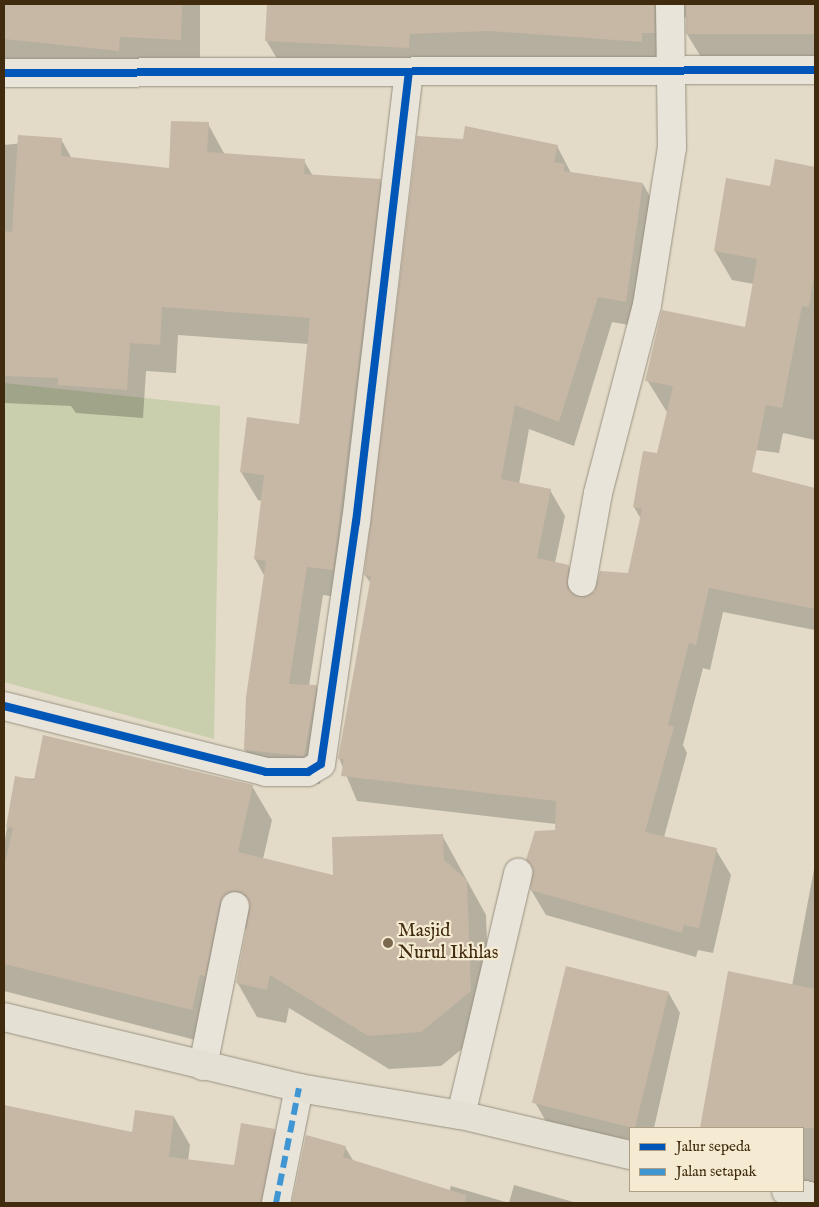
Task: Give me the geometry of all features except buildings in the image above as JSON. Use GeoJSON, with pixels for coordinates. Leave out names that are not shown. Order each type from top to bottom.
{"type":"FeatureCollection","features":[{"type":"Feature","properties":{"kind":"highway"},"geometry":{"type":"LineString","coordinates":[[4,1017],[298,1088],[461,1116],[629,1155]]}},
{"type":"Feature","properties":{"kind":"highway"},"geometry":{"type":"LineString","coordinates":[[790,1192],[815,1198]]}},
{"type":"Feature","properties":{"kind":"street"},"geometry":{"type":"LineString","coordinates":[[582,582],[598,493],[647,305],[672,148],[670,4]]}},
{"type":"Feature","properties":{"kind":"street"},"geometry":{"type":"LineString","coordinates":[[4,73],[815,70]]}},
{"type":"Feature","properties":{"kind":"street"},"geometry":{"type":"LineString","coordinates":[[4,706],[266,772],[308,772],[321,764],[356,522],[409,73]]}},
{"type":"Feature","properties":{"kind":"street"},"geometry":{"type":"LineString","coordinates":[[461,1116],[518,873]]}},
{"type":"Feature","properties":{"kind":"street"},"geometry":{"type":"LineString","coordinates":[[203,1066],[235,906]]}},
{"type":"Feature","properties":{"kind":"street"},"geometry":{"type":"LineString","coordinates":[[276,1203],[298,1088]]}},
{"type":"Feature","properties":{"kind":"green space"},"geometry":{"type":"Polygon","coordinates":[[[4,383],[220,406],[214,739],[4,682],[4,383]]]}},
{"type":"Feature","properties":{"kind":"marked path"},"geometry":{"type":"LineString","coordinates":[[276,1203],[299,1088]]}},
{"type":"Feature","properties":{"kind":"cycle path"},"geometry":{"type":"LineString","coordinates":[[4,73],[815,70]]}},
{"type":"Feature","properties":{"kind":"cycle path"},"geometry":{"type":"LineString","coordinates":[[4,706],[266,772],[308,772],[321,764],[356,522],[409,73]]}},
{"type":"Feature","properties":{"kind":"place","name":"Masjid Nurul Ikhlas"},"geometry":{"type":"Point","coordinates":[388,943]}}]}
